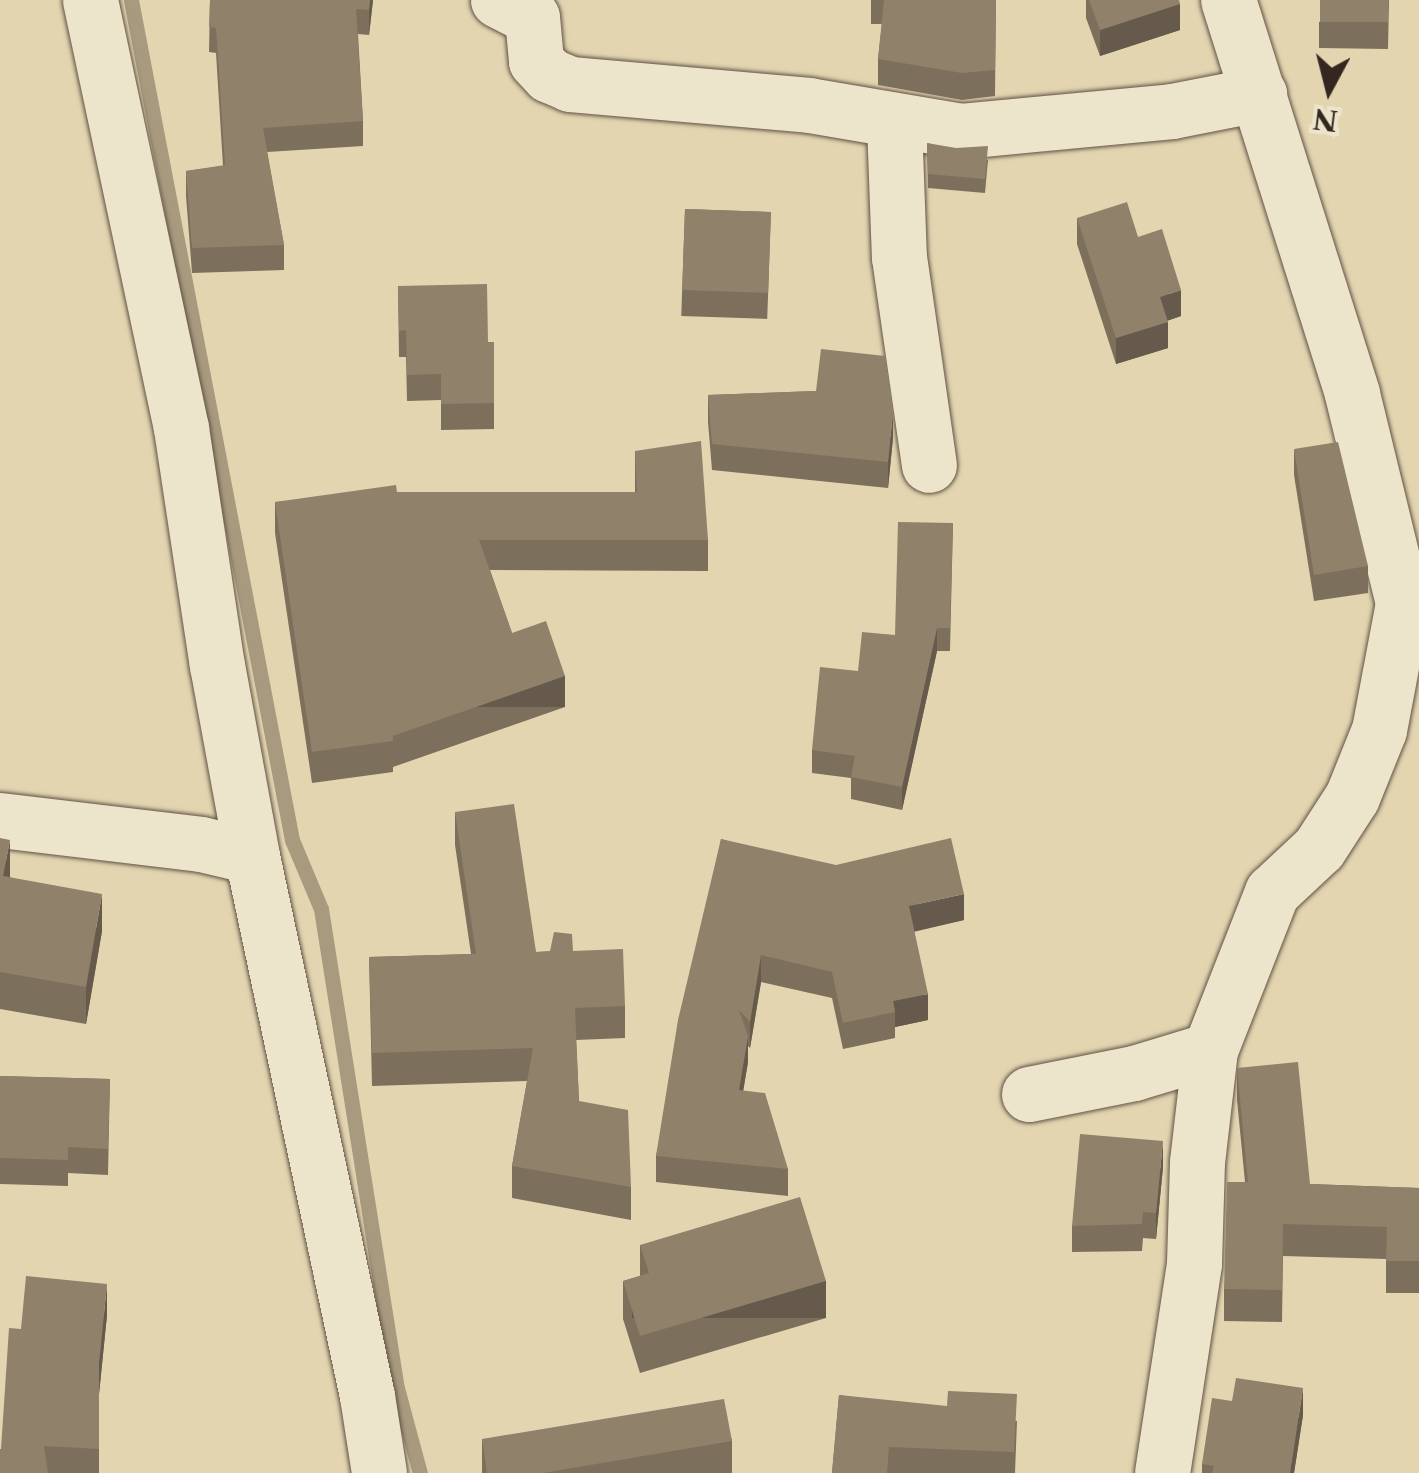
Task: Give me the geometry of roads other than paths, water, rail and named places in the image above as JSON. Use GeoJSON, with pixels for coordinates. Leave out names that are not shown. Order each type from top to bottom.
{"type":"FeatureCollection","features":[{"type":"Feature","properties":{"kind":"street"},"geometry":{"type":"LineString","coordinates":[[90,0],[181,428],[216,665],[252,856],[367,1396],[379,1473]]}},
{"type":"Feature","properties":{"kind":"street"},"geometry":{"type":"LineString","coordinates":[[498,0],[532,17],[536,61],[550,75],[570,84],[809,105],[894,123],[960,131],[1172,110],[1259,94]]}},
{"type":"Feature","properties":{"kind":"street"},"geometry":{"type":"LineString","coordinates":[[1162,1473],[1194,1263],[1198,1162],[1210,1050],[1272,892],[1319,848],[1352,797],[1378,730],[1411,604],[1400,508],[1352,393],[1228,0]]}},
{"type":"Feature","properties":{"kind":"street"},"geometry":{"type":"LineString","coordinates":[[894,123],[899,257],[930,465]]}},
{"type":"Feature","properties":{"kind":"street"},"geometry":{"type":"LineString","coordinates":[[0,820],[201,844],[252,856]]}},
{"type":"Feature","properties":{"kind":"street"},"geometry":{"type":"LineString","coordinates":[[1028,1094],[1134,1073],[1210,1050]]}},
{"type":"Feature","properties":{"kind":"waterway"},"geometry":{"type":"LineString","coordinates":[[131,0],[292,840],[321,909],[397,1388],[420,1473]]}}]}
